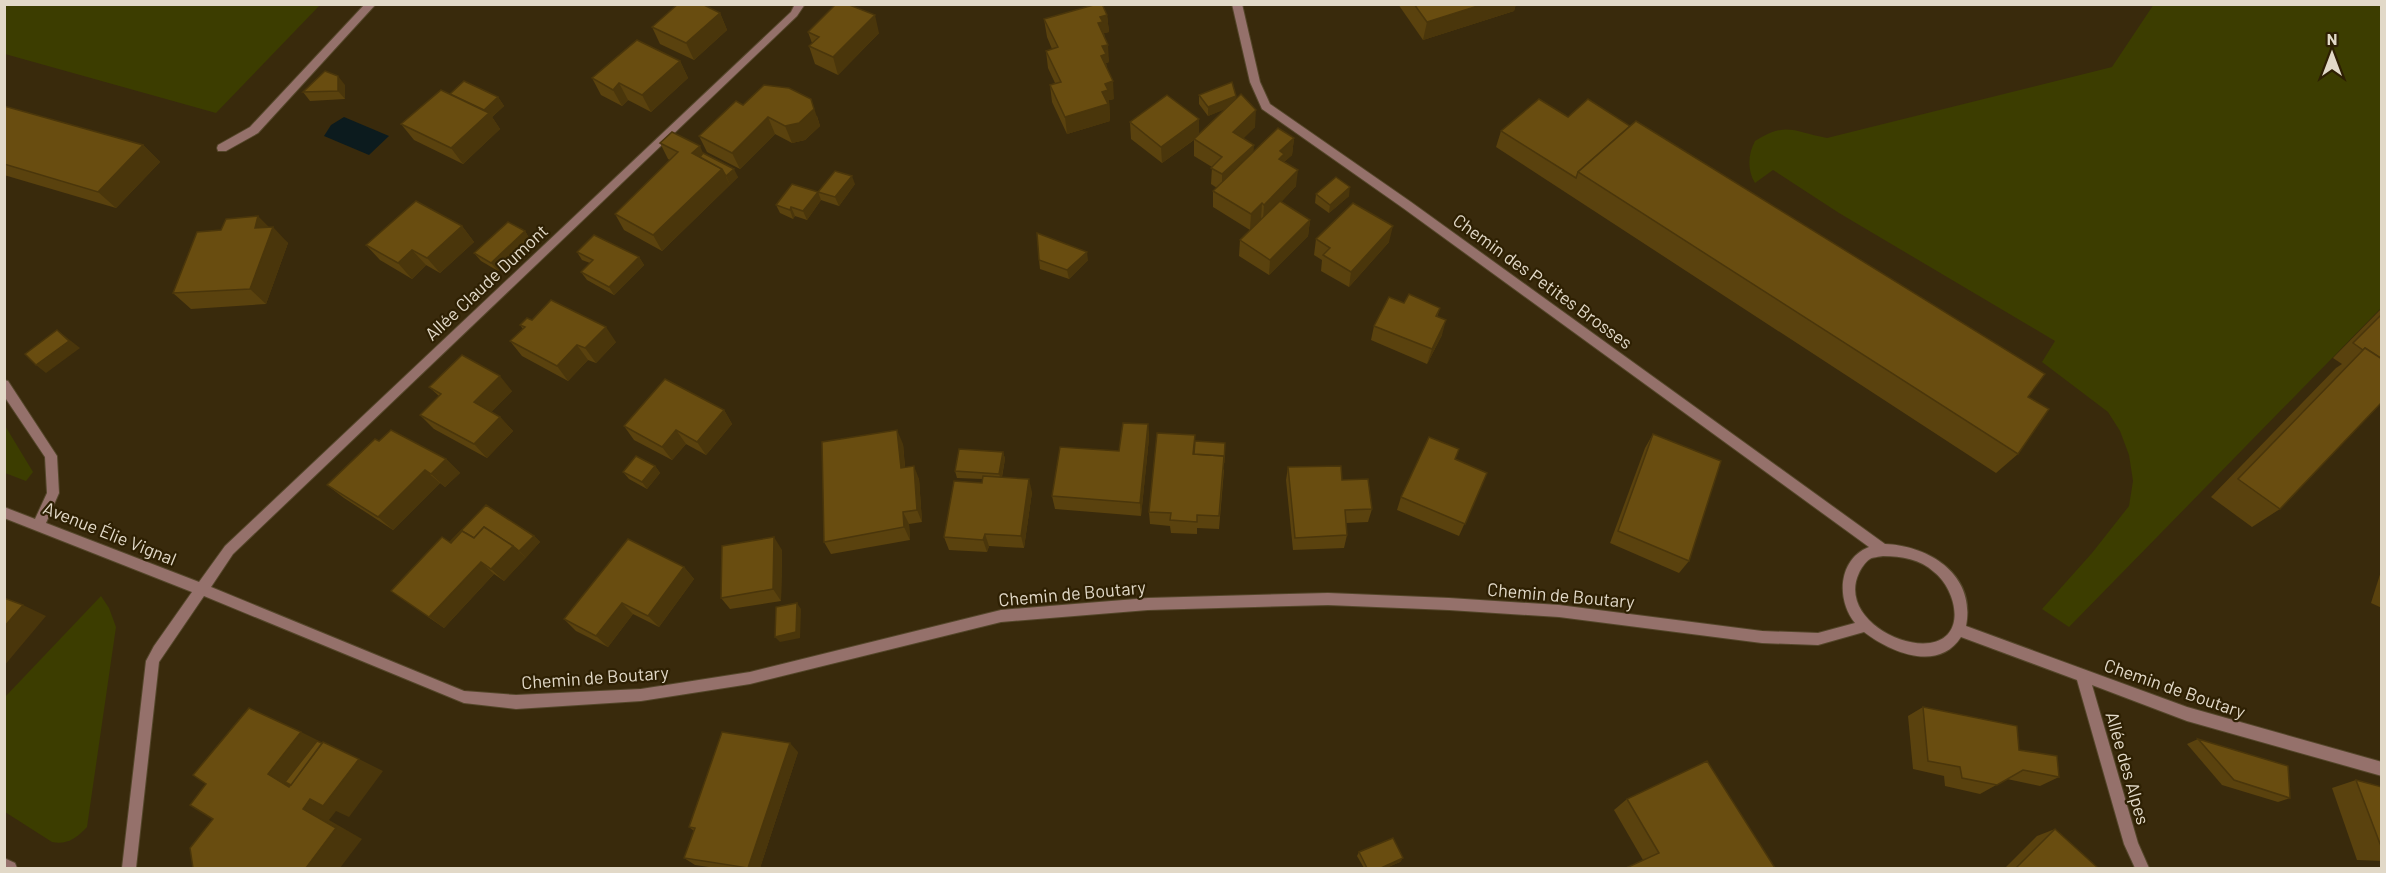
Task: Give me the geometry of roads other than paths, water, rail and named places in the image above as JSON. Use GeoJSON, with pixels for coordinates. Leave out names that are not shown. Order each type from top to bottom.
{"type":"FeatureCollection","features":[{"type":"Feature","properties":{"kind":"street"},"geometry":{"type":"LineString","coordinates":[[222,148],[254,130],[371,4]]}},
{"type":"Feature","properties":{"kind":"street","name":"Allée Claude Dumont"},"geometry":{"type":"LineString","coordinates":[[129,868],[153,661],[229,550],[794,15],[800,4]]}},
{"type":"Feature","properties":{"kind":"street","name":"Chemin des Petites Brosses"},"geometry":{"type":"LineString","coordinates":[[1237,4],[1254,82],[1266,106],[1407,205],[1883,550]]}},
{"type":"Feature","properties":{"kind":"street"},"geometry":{"type":"LineString","coordinates":[[4,385],[51,456],[53,493],[39,524]]}},
{"type":"Feature","properties":{"kind":"street","name":"Avenue Élie Vignal"},"geometry":{"type":"LineString","coordinates":[[4,512],[202,590]]}},
{"type":"Feature","properties":{"kind":"street"},"geometry":{"type":"LineString","coordinates":[[1883,550],[1904,550],[1924,559],[1945,573],[1957,592],[1963,612],[1960,630],[1948,644],[1929,651],[1906,651],[1884,641],[1864,626],[1853,606],[1847,587],[1853,569],[1864,555],[1883,550]]}},
{"type":"Feature","properties":{"kind":"street","name":"Chemin de Boutary"},"geometry":{"type":"LineString","coordinates":[[202,590],[464,697],[516,702],[641,695],[750,678],[1001,616],[1148,603],[1317,599],[1449,603],[1559,611],[1762,637],[1818,639],[1864,626]]}},
{"type":"Feature","properties":{"kind":"street","name":"Chemin de Boutary"},"geometry":{"type":"LineString","coordinates":[[1960,630],[2187,714],[2382,769]]}},
{"type":"Feature","properties":{"kind":"street","name":"Allée des Alpes"},"geometry":{"type":"LineString","coordinates":[[2082,675],[2131,844],[2142,868]]}},
{"type":"Feature","properties":{"kind":"street"},"geometry":{"type":"LineString","coordinates":[[4,865],[10,868]]}}]}
